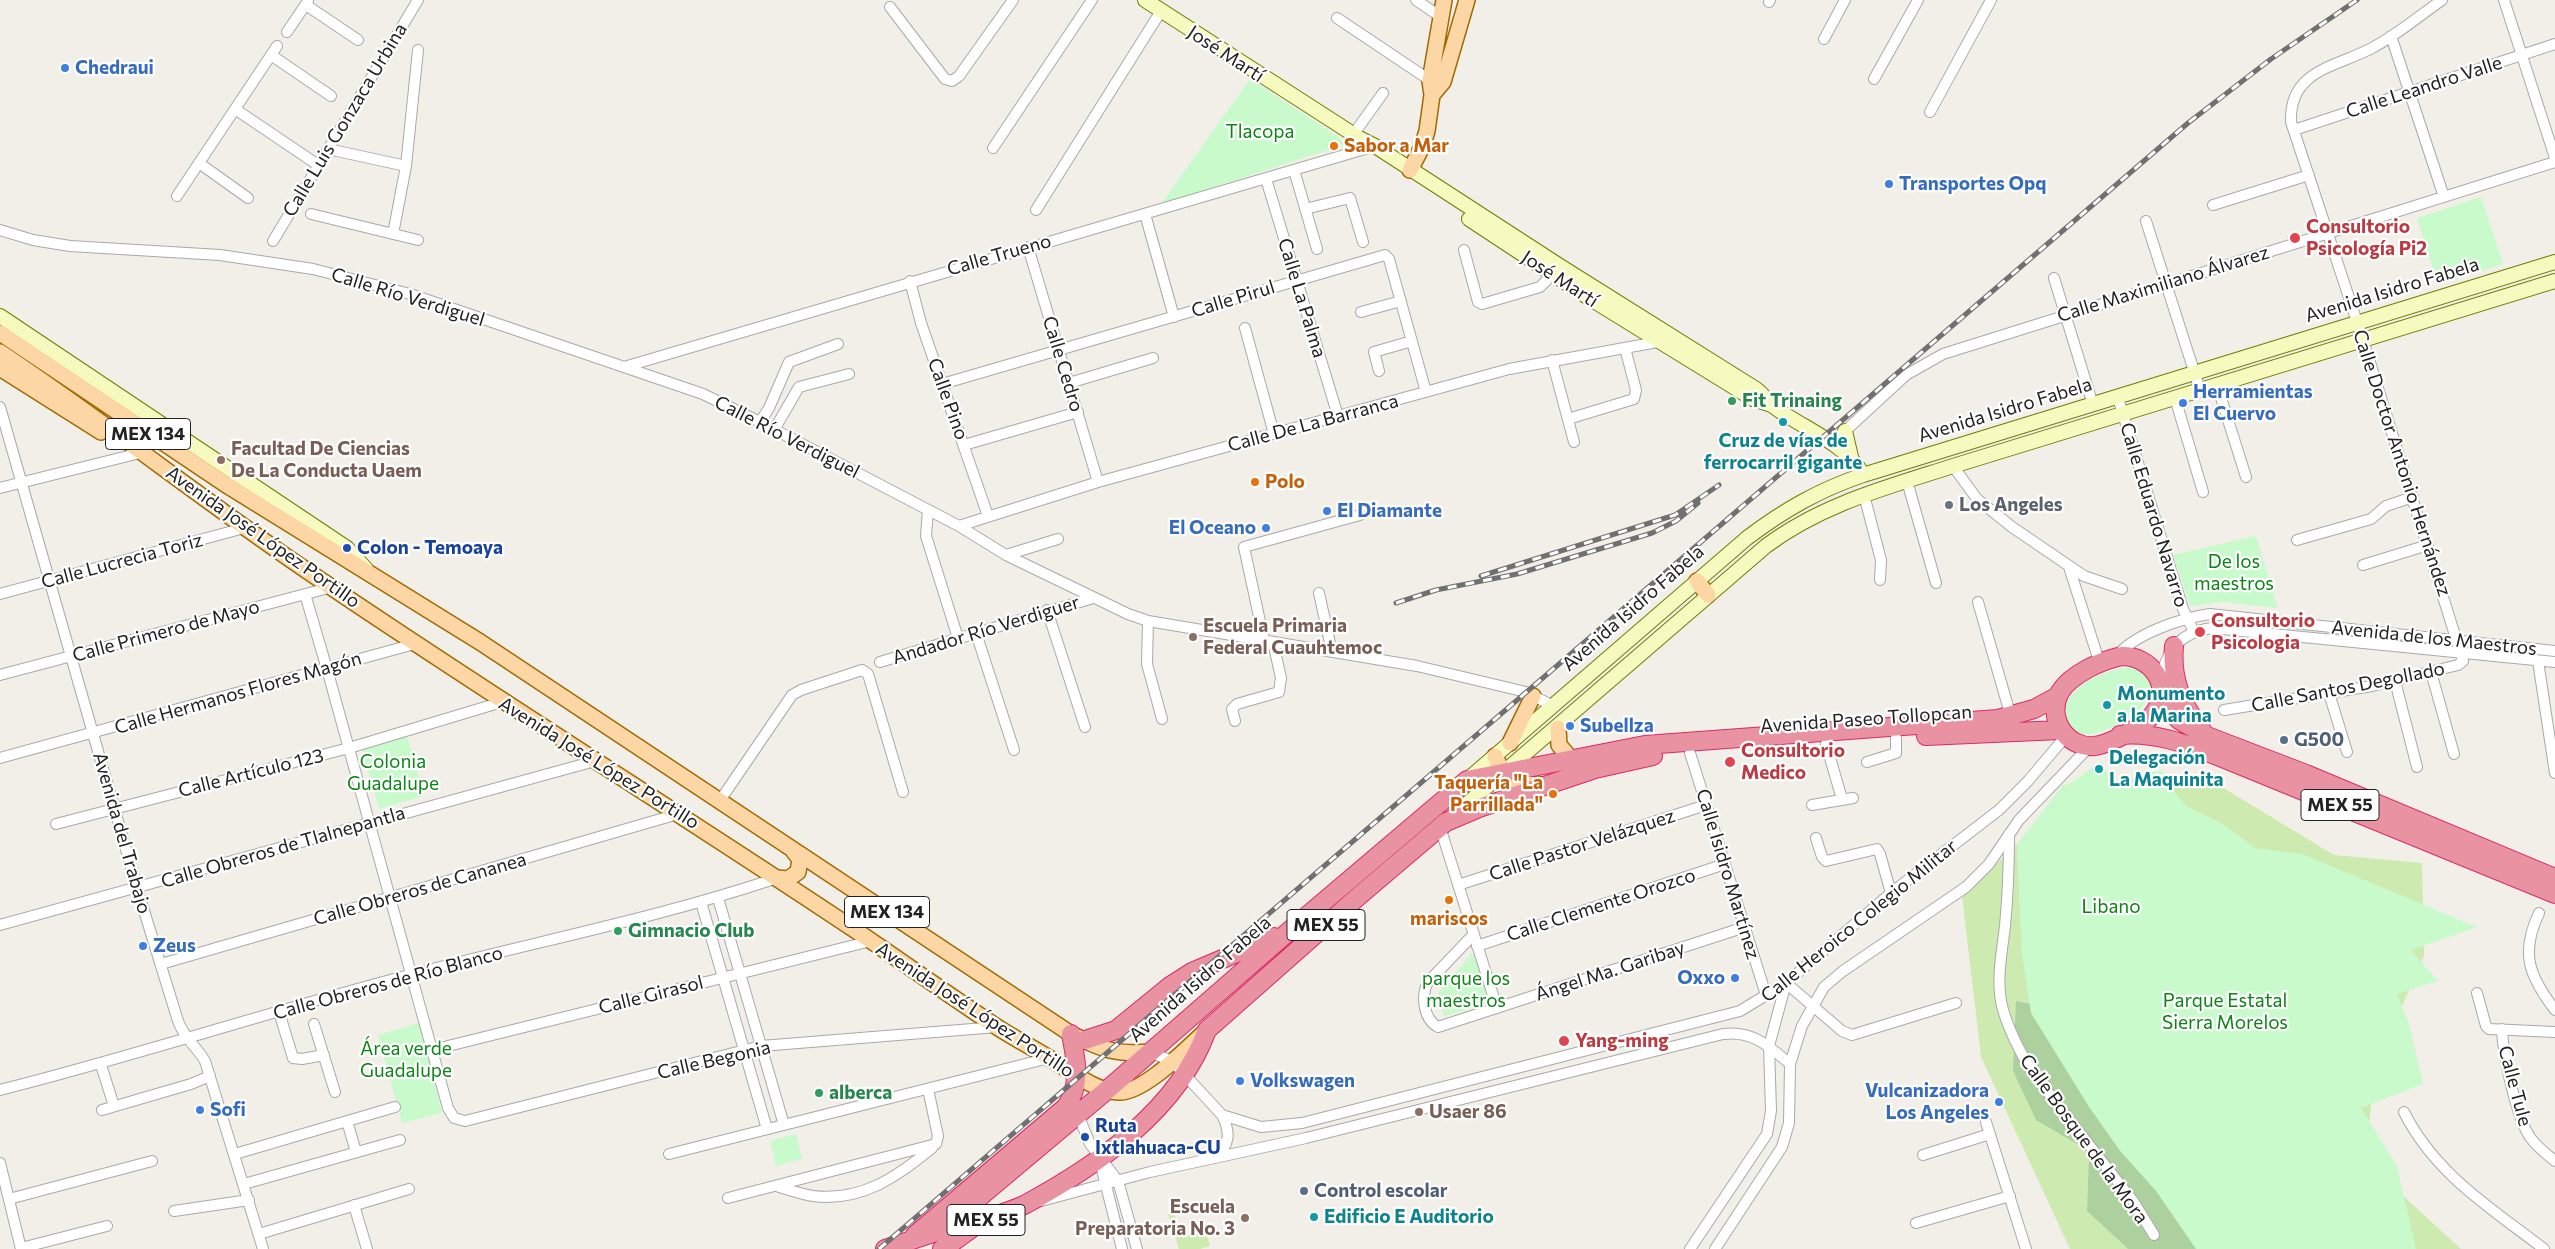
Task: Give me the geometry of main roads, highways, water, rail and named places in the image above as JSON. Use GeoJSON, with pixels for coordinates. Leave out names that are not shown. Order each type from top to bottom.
{"type":"FeatureCollection","features":[{"type":"Feature","properties":{"kind":"highway"},"geometry":{"type":"LineString","coordinates":[[2174,646],[2173,669],[2180,696],[2189,713],[2207,736]]}},
{"type":"Feature","properties":{"kind":"highway"},"geometry":{"type":"LineString","coordinates":[[2128,656],[2144,661],[2154,670],[2161,690],[2156,712],[2150,718],[2106,743],[2090,746],[2071,740],[2063,733],[2056,709],[2058,696],[2067,683],[2108,661],[2128,656]]}},
{"type":"Feature","properties":{"kind":"highway","name":"MEX 55"},"geometry":{"type":"LineString","coordinates":[[2161,690],[2166,706],[2179,720],[2207,736],[2306,774],[2555,878]]}},
{"type":"Feature","properties":{"kind":"highway","name":"Avenida Paseo Tollopcan"},"geometry":{"type":"LineString","coordinates":[[1467,780],[1645,745],[2011,717],[2034,709],[2058,696]]}},
{"type":"Feature","properties":{"kind":"highway","name":"Avenida Paseo Tollopcan"},"geometry":{"type":"LineString","coordinates":[[1443,824],[1544,786],[1624,761],[1690,753],[1999,731],[2063,733]]}},
{"type":"Feature","properties":{"kind":"highway","name":"MEX 55"},"geometry":{"type":"LineString","coordinates":[[2120,736],[2138,734],[2166,737],[2211,753],[2555,894]]}},
{"type":"Feature","properties":{"kind":"highway","name":"Avenida Isidro Fabela"},"geometry":{"type":"LineString","coordinates":[[885,1249],[904,1246],[939,1231],[1107,1090],[1288,932],[1467,780]]}},
{"type":"Feature","properties":{"kind":"highway","name":"Avenida Isidro Fabela"},"geometry":{"type":"LineString","coordinates":[[947,1247],[981,1222],[1023,1205],[1064,1182],[1144,1122],[1185,1074],[1199,1051],[1207,1030],[1360,894],[1443,824]]}},
{"type":"Feature","properties":{"kind":"highway"},"geometry":{"type":"LineString","coordinates":[[904,1246],[1066,1107],[1073,1096],[1078,1078],[1078,1037],[1116,1030],[1170,986],[1192,972],[1288,932]]}},
{"type":"Feature","properties":{"kind":"main road","name":"José Martí"},"geometry":{"type":"LineString","coordinates":[[1145,0],[1557,270],[1666,339],[1756,389],[1772,405],[1853,461],[1863,475]]}},
{"type":"Feature","properties":{"kind":"main road"},"geometry":{"type":"LineString","coordinates":[[1410,170],[1425,140],[1434,88],[1444,0]]}},
{"type":"Feature","properties":{"kind":"main road"},"geometry":{"type":"LineString","coordinates":[[1434,88],[1468,0]]}},
{"type":"Feature","properties":{"kind":"main road","name":"José Martí"},"geometry":{"type":"LineString","coordinates":[[1363,142],[1410,170],[1557,270]]}},
{"type":"Feature","properties":{"kind":"main road","name":"Avenida Isidro Fabela"},"geometry":{"type":"LineString","coordinates":[[1467,780],[1747,538],[1788,509],[1822,490],[1863,475],[2555,262]]}},
{"type":"Feature","properties":{"kind":"main road","name":"Avenida Isidro Fabela"},"geometry":{"type":"LineString","coordinates":[[1443,824],[1558,728],[1708,595],[1782,534],[1823,511],[1864,495],[1953,466],[2555,281]]}},
{"type":"Feature","properties":{"kind":"main road"},"geometry":{"type":"LineString","coordinates":[[0,316],[348,548],[367,570]]}},
{"type":"Feature","properties":{"kind":"main road","name":"Avenida José López Portillo"},"geometry":{"type":"LineString","coordinates":[[0,333],[180,455],[480,642],[794,852],[1078,1037],[1109,1051],[1129,1054],[1149,1052]]}},
{"type":"Feature","properties":{"kind":"main road","name":"Avenida José López Portillo"},"geometry":{"type":"LineString","coordinates":[[3,359],[144,452],[244,528],[418,643],[502,702],[777,878],[998,1027],[1078,1078],[1107,1090],[1126,1092],[1138,1088],[1207,1030]]}},
{"type":"Feature","properties":{"kind":"main road"},"geometry":{"type":"LineString","coordinates":[[1845,431],[1853,461]]}},
{"type":"Feature","properties":{"kind":"main road"},"geometry":{"type":"LineString","coordinates":[[1697,581],[1708,595]]}},
{"type":"Feature","properties":{"kind":"main road"},"geometry":{"type":"LineString","coordinates":[[1510,743],[1533,696]]}},
{"type":"Feature","properties":{"kind":"main road"},"geometry":{"type":"LineString","coordinates":[[1558,728],[1559,746],[1572,759]]}},
{"type":"Feature","properties":{"kind":"main road"},"geometry":{"type":"LineString","coordinates":[[1495,756],[1503,774],[1522,784],[1544,786]]}},
{"type":"Feature","properties":{"kind":"main road"},"geometry":{"type":"LineString","coordinates":[[777,878],[788,880],[798,872],[800,859],[794,852]]}},
{"type":"Feature","properties":{"kind":"railway"},"geometry":{"type":"LineString","coordinates":[[879,1249],[2188,123],[2271,59],[2357,0]]}},
{"type":"Feature","properties":{"kind":"railway"},"geometry":{"type":"LineString","coordinates":[[1481,576],[1675,515],[1719,485]]}},
{"type":"Feature","properties":{"kind":"railway"},"geometry":{"type":"LineString","coordinates":[[1396,603],[1436,590],[1517,574],[1652,533],[1676,521],[1698,503]]}},
{"type":"Feature","properties":{"kind":"place","name":"Chedraui"},"geometry":{"type":"Point","coordinates":[65,68]}},
{"type":"Feature","properties":{"kind":"place","name":"Sabor a Mar"},"geometry":{"type":"Point","coordinates":[1334,146]}},
{"type":"Feature","properties":{"kind":"place","name":"Transportes Opq"},"geometry":{"type":"Point","coordinates":[1889,184]}},
{"type":"Feature","properties":{"kind":"place","name":"Consultorio Psicología Pi2"},"geometry":{"type":"Point","coordinates":[2295,238]}},
{"type":"Feature","properties":{"kind":"place","name":"Fit Trinaing"},"geometry":{"type":"Point","coordinates":[1732,401]}},
{"type":"Feature","properties":{"kind":"place","name":"Herramientas El Cuervo"},"geometry":{"type":"Point","coordinates":[2183,403]}},
{"type":"Feature","properties":{"kind":"place","name":"Cruz de vías de ferrocarril gigante"},"geometry":{"type":"Point","coordinates":[1783,422]}},
{"type":"Feature","properties":{"kind":"place","name":"Facultad De Ciencias De La Conducta Uaem"},"geometry":{"type":"Point","coordinates":[221,460]}},
{"type":"Feature","properties":{"kind":"place","name":"Polo"},"geometry":{"type":"Point","coordinates":[1255,482]}},
{"type":"Feature","properties":{"kind":"place","name":"Los Angeles"},"geometry":{"type":"Point","coordinates":[1949,505]}},
{"type":"Feature","properties":{"kind":"place","name":"El Diamante"},"geometry":{"type":"Point","coordinates":[1327,511]}},
{"type":"Feature","properties":{"kind":"place","name":"El Oceano"},"geometry":{"type":"Point","coordinates":[1266,528]}},
{"type":"Feature","properties":{"kind":"place","name":"Colon - Temoaya"},"geometry":{"type":"Point","coordinates":[347,548]}},
{"type":"Feature","properties":{"kind":"place","name":"Consultorio Psicologia"},"geometry":{"type":"Point","coordinates":[2200,632]}},
{"type":"Feature","properties":{"kind":"place","name":"Escuela Primaria Federal Cuauhtemoc"},"geometry":{"type":"Point","coordinates":[1193,637]}},
{"type":"Feature","properties":{"kind":"place","name":"Monumento a la Marina"},"geometry":{"type":"Point","coordinates":[2107,705]}},
{"type":"Feature","properties":{"kind":"place","name":"Subellza"},"geometry":{"type":"Point","coordinates":[1570,726]}},
{"type":"Feature","properties":{"kind":"place","name":"G500"},"geometry":{"type":"Point","coordinates":[2284,740]}},
{"type":"Feature","properties":{"kind":"place","name":"Consultorio Medico"},"geometry":{"type":"Point","coordinates":[1730,762]}},
{"type":"Feature","properties":{"kind":"place","name":"Delegación La Maquinita"},"geometry":{"type":"Point","coordinates":[2099,769]}},
{"type":"Feature","properties":{"kind":"place","name":"Taquería \"La Parrillada\""},"geometry":{"type":"Point","coordinates":[1553,794]}},
{"type":"Feature","properties":{"kind":"place","name":"mariscos"},"geometry":{"type":"Point","coordinates":[1449,900]}},
{"type":"Feature","properties":{"kind":"place","name":"Gimnacio Club"},"geometry":{"type":"Point","coordinates":[618,931]}},
{"type":"Feature","properties":{"kind":"place","name":"Zeus"},"geometry":{"type":"Point","coordinates":[143,946]}},
{"type":"Feature","properties":{"kind":"place","name":"Oxxo"},"geometry":{"type":"Point","coordinates":[1735,978]}},
{"type":"Feature","properties":{"kind":"place","name":"Yang-ming"},"geometry":{"type":"Point","coordinates":[1564,1041]}},
{"type":"Feature","properties":{"kind":"place","name":"Volkswagen"},"geometry":{"type":"Point","coordinates":[1240,1081]}},
{"type":"Feature","properties":{"kind":"place","name":"alberca"},"geometry":{"type":"Point","coordinates":[819,1093]}},
{"type":"Feature","properties":{"kind":"place","name":"Vulcanizadora Los Angeles"},"geometry":{"type":"Point","coordinates":[1999,1102]}},
{"type":"Feature","properties":{"kind":"place","name":"Sofi"},"geometry":{"type":"Point","coordinates":[200,1110]}},
{"type":"Feature","properties":{"kind":"place","name":"Usaer 86"},"geometry":{"type":"Point","coordinates":[1419,1112]}},
{"type":"Feature","properties":{"kind":"place","name":"Ruta Ixtlahuaca-CU"},"geometry":{"type":"Point","coordinates":[1085,1137]}},
{"type":"Feature","properties":{"kind":"place","name":"Control escolar"},"geometry":{"type":"Point","coordinates":[1304,1191]}},
{"type":"Feature","properties":{"kind":"place","name":"Edificio E Auditorio"},"geometry":{"type":"Point","coordinates":[1314,1217]}},
{"type":"Feature","properties":{"kind":"place","name":"Escuela Preparatoria No. 3"},"geometry":{"type":"Point","coordinates":[1245,1218]}},
{"type":"Feature","properties":{"kind":"park label","name":"Tlacopa"},"geometry":{"type":"Point","coordinates":[1260,132]}},
{"type":"Feature","properties":{"kind":"park label","name":"De los maestros"},"geometry":{"type":"Point","coordinates":[2234,573]}},
{"type":"Feature","properties":{"kind":"park label","name":"Colonia Guadalupe"},"geometry":{"type":"Point","coordinates":[393,773]}},
{"type":"Feature","properties":{"kind":"park label","name":"Libano"},"geometry":{"type":"Point","coordinates":[2111,907]}},
{"type":"Feature","properties":{"kind":"park label","name":"parque los maestros"},"geometry":{"type":"Point","coordinates":[1466,990]}},
{"type":"Feature","properties":{"kind":"park label","name":"Parque Estatal Sierra Morelos"},"geometry":{"type":"Point","coordinates":[2225,1012]}},
{"type":"Feature","properties":{"kind":"park label","name":"Área verde Guadalupe"},"geometry":{"type":"Point","coordinates":[406,1060]}}]}
